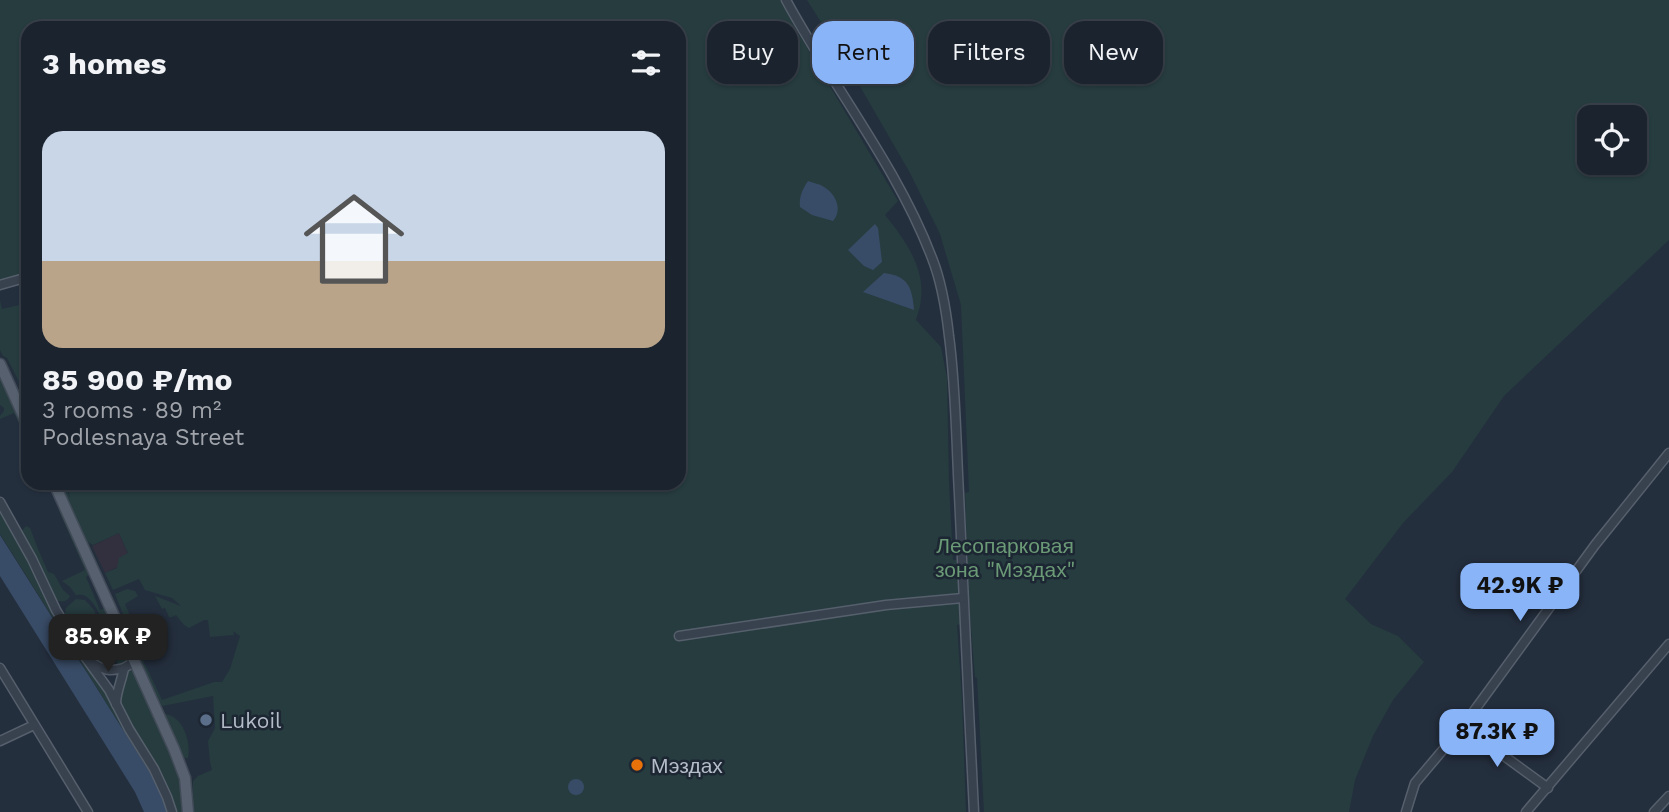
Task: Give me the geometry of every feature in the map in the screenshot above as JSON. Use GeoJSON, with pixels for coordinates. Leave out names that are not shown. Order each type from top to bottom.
{"type":"FeatureCollection","features":[{"type":"Feature","properties":{"kind":"main road"},"geometry":{"type":"LineString","coordinates":[[0,364],[21,410]]}},
{"type":"Feature","properties":{"kind":"main road"},"geometry":{"type":"LineString","coordinates":[[57,490],[174,749],[185,778],[188,812]]}},
{"type":"Feature","properties":{"kind":"street"},"geometry":{"type":"LineString","coordinates":[[786,0],[808,41],[902,193],[933,260],[945,302],[953,368],[974,812]]}},
{"type":"Feature","properties":{"kind":"street"},"geometry":{"type":"LineString","coordinates":[[0,285],[21,279]]}},
{"type":"Feature","properties":{"kind":"street"},"geometry":{"type":"LineString","coordinates":[[1406,812],[1415,783],[1463,726],[1595,545],[1669,453]]}},
{"type":"Feature","properties":{"kind":"street"},"geometry":{"type":"LineString","coordinates":[[0,502],[32,559],[56,610],[108,690],[162,784],[172,812]]}},
{"type":"Feature","properties":{"kind":"street"},"geometry":{"type":"LineString","coordinates":[[679,636],[886,604],[962,598]]}},
{"type":"Feature","properties":{"kind":"street"},"geometry":{"type":"LineString","coordinates":[[1526,812],[1669,644]]}},
{"type":"Feature","properties":{"kind":"street"},"geometry":{"type":"LineString","coordinates":[[87,659],[107,671],[124,668],[134,662]]}},
{"type":"Feature","properties":{"kind":"street"},"geometry":{"type":"LineString","coordinates":[[0,668],[88,812]]}},
{"type":"Feature","properties":{"kind":"street"},"geometry":{"type":"LineString","coordinates":[[116,707],[124,668]]}},
{"type":"Feature","properties":{"kind":"street"},"geometry":{"type":"LineString","coordinates":[[0,741],[34,725]]}},
{"type":"Feature","properties":{"kind":"street"},"geometry":{"type":"LineString","coordinates":[[1463,726],[1548,788]]}},
{"type":"Feature","properties":{"kind":"street"},"geometry":{"type":"LineString","coordinates":[[1654,812],[1669,796]]}},
{"type":"Feature","properties":{"kind":"shaded area"},"geometry":{"type":"Polygon","coordinates":[[[119,533],[131,561],[105,573],[92,546],[119,533]]]}},
{"type":"Feature","properties":{"kind":"green space"},"geometry":{"type":"Polygon","coordinates":[[[0,0],[781,0],[792,21],[707,21],[707,84],[798,84],[798,32],[812,56],[812,84],[829,84],[898,201],[885,215],[899,233],[916,264],[920,275],[921,301],[916,320],[941,347],[947,378],[953,560],[959,560],[962,624],[957,625],[966,812],[193,812],[193,781],[212,770],[208,741],[215,728],[213,696],[162,706],[140,661],[143,660],[162,700],[214,682],[222,682],[230,669],[240,636],[233,631],[234,635],[210,637],[208,620],[189,628],[176,615],[169,617],[155,596],[181,606],[172,598],[145,590],[139,579],[113,590],[105,573],[117,568],[119,558],[128,553],[119,533],[93,545],[88,542],[98,566],[96,567],[61,490],[66,490],[70,498],[68,490],[686,490],[686,21],[21,21],[21,275],[0,281],[0,0]]]}},
{"type":"Feature","properties":{"kind":"green space","name":"Лесопарковая зона \"Мэздах\""},"geometry":{"type":"Polygon","coordinates":[[[807,0],[1669,0],[1669,240],[1504,396],[1452,472],[1403,523],[1345,599],[1371,624],[1398,636],[1424,662],[1393,700],[1373,736],[1355,780],[1349,812],[984,812],[977,678],[969,604],[965,493],[969,492],[961,305],[940,234],[910,173],[859,84],[914,84],[914,21],[820,21],[807,0]]]}},
{"type":"Feature","properties":{"kind":"green space"},"geometry":{"type":"Polygon","coordinates":[[[0,300],[2,309],[21,305],[21,385],[0,350],[0,300]]]}},
{"type":"Feature","properties":{"kind":"green space"},"geometry":{"type":"Polygon","coordinates":[[[0,374],[21,420],[21,428],[14,413],[0,419],[4,408],[0,405],[0,374]]]}},
{"type":"Feature","properties":{"kind":"green space"},"geometry":{"type":"Polygon","coordinates":[[[0,510],[113,702],[127,670],[132,670],[182,784],[182,812],[170,812],[161,790],[0,534],[0,510]]]}},
{"type":"Feature","properties":{"kind":"green space"},"geometry":{"type":"Polygon","coordinates":[[[62,510],[89,575],[86,577],[100,610],[106,608],[127,658],[123,665],[119,666],[117,663],[105,627],[92,602],[84,595],[76,595],[62,581],[85,570],[59,511],[62,510]]]}},
{"type":"Feature","properties":{"kind":"green space"},"geometry":{"type":"Polygon","coordinates":[[[26,526],[30,528],[48,572],[54,574],[63,590],[70,596],[66,601],[55,600],[21,532],[26,526]]]}},
{"type":"Feature","properties":{"kind":"green space"},"geometry":{"type":"Polygon","coordinates":[[[127,589],[135,591],[138,596],[125,604],[138,635],[132,636],[141,654],[137,655],[115,594],[127,589]]]}},
{"type":"Feature","properties":{"kind":"green space"},"geometry":{"type":"Polygon","coordinates":[[[76,599],[85,600],[94,610],[113,665],[94,659],[82,648],[65,614],[66,608],[76,599]]]}},
{"type":"Feature","properties":{"kind":"green space"},"geometry":{"type":"Polygon","coordinates":[[[165,714],[177,719],[181,725],[188,745],[188,758],[183,756],[165,714]]]}},
{"type":"Feature","properties":{"kind":"water"},"geometry":{"type":"Polygon","coordinates":[[[808,181],[822,186],[835,198],[838,212],[833,221],[812,215],[800,207],[801,194],[808,181]]]}},
{"type":"Feature","properties":{"kind":"water"},"geometry":{"type":"Polygon","coordinates":[[[875,224],[878,228],[882,262],[873,270],[864,266],[848,250],[875,224]]]}},
{"type":"Feature","properties":{"kind":"water"},"geometry":{"type":"Polygon","coordinates":[[[884,273],[904,280],[912,295],[914,310],[863,292],[884,273]]]}},
{"type":"Feature","properties":{"kind":"water"},"geometry":{"type":"Polygon","coordinates":[[[0,535],[161,790],[170,812],[144,812],[135,792],[0,576],[0,535]]]}},
{"type":"Feature","properties":{"kind":"water"},"geometry":{"type":"Polygon","coordinates":[[[573,779],[579,779],[584,787],[582,793],[573,795],[568,790],[568,784],[573,779]]]}},
{"type":"Feature","properties":{"kind":"place","name":"Lukoil"},"geometry":{"type":"Point","coordinates":[206,720]}},
{"type":"Feature","properties":{"kind":"place","name":"Мэздах"},"geometry":{"type":"Point","coordinates":[637,765]}}]}
